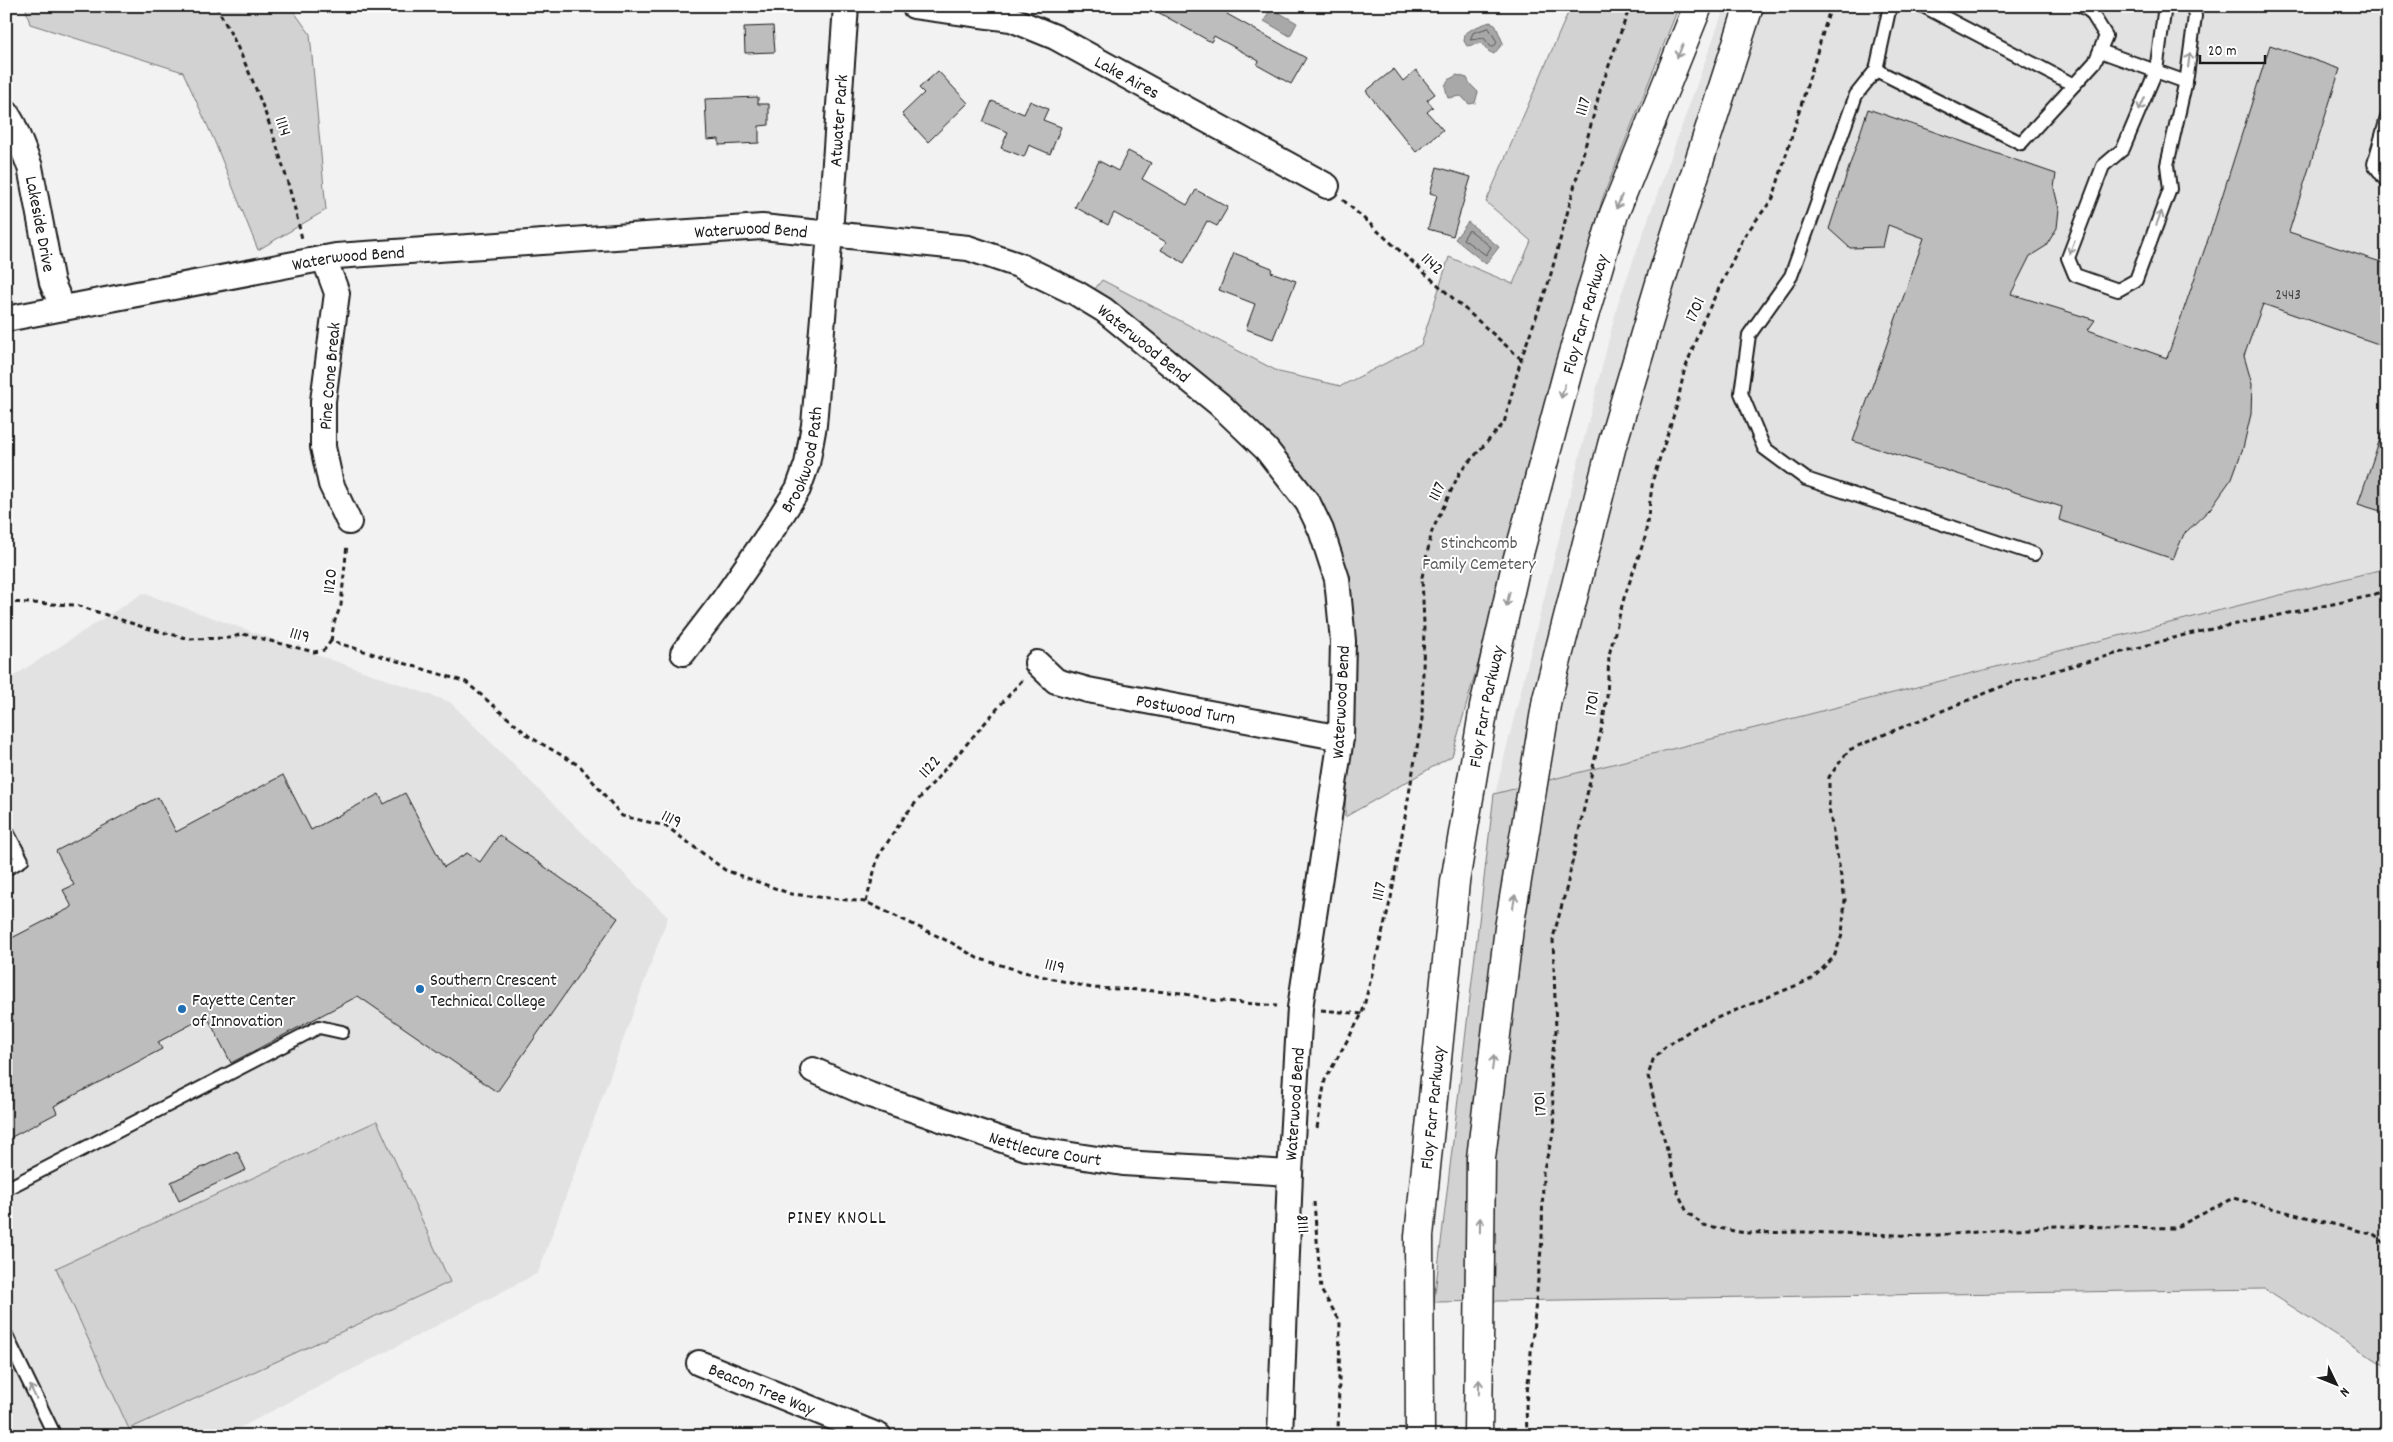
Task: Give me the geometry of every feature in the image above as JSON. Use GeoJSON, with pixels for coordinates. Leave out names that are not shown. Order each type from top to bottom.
{"type":"FeatureCollection","features":[{"type":"Feature","properties":{"kind":"main road","name":"Floy Farr Parkway"},"geometry":{"type":"LineString","coordinates":[[1420,1436],[1420,1236],[1455,882],[1484,707],[1516,564],[1569,367],[1614,214],[1698,6]]}},
{"type":"Feature","properties":{"kind":"main road"},"geometry":{"type":"LineString","coordinates":[[1478,1436],[1481,1158],[1509,928],[1547,699],[1612,446],[1658,289],[1749,6]]}},
{"type":"Feature","properties":{"kind":"street","name":"Atwater Park"},"geometry":{"type":"LineString","coordinates":[[830,233],[846,6]]}},
{"type":"Feature","properties":{"kind":"street","name":"Lake Aires"},"geometry":{"type":"LineString","coordinates":[[914,6],[1011,19],[1055,37],[1327,186]]}},
{"type":"Feature","properties":{"kind":"street","name":"Lakeside Drive"},"geometry":{"type":"LineString","coordinates":[[6,112],[14,124],[30,167],[52,283],[63,308]]}},
{"type":"Feature","properties":{"kind":"street","name":"Waterwood Bend"},"geometry":{"type":"LineString","coordinates":[[6,319],[316,260],[542,240],[762,227],[968,248],[1018,265],[1047,278],[1104,310],[1243,426],[1287,474],[1308,503],[1321,530],[1337,579],[1343,641],[1341,738],[1300,1008],[1290,1173],[1280,1436]]}},
{"type":"Feature","properties":{"kind":"street","name":"Brookwood Path"},"geometry":{"type":"LineString","coordinates":[[683,653],[722,602],[774,527],[798,489],[807,464],[814,425],[830,233]]}},
{"type":"Feature","properties":{"kind":"street","name":"Pine Cone Break"},"geometry":{"type":"LineString","coordinates":[[316,260],[337,293],[323,401],[323,447],[331,484],[349,522]]}},
{"type":"Feature","properties":{"kind":"street","name":"Postwood Turn"},"geometry":{"type":"LineString","coordinates":[[1037,663],[1056,681],[1088,690],[1341,738]]}},
{"type":"Feature","properties":{"kind":"street","name":"Nettlecure Court"},"geometry":{"type":"LineString","coordinates":[[813,1070],[870,1095],[1026,1148],[1123,1163],[1290,1173]]}},
{"type":"Feature","properties":{"kind":"street","name":"Beacon Tree Way"},"geometry":{"type":"LineString","coordinates":[[699,1362],[879,1436]]}},
{"type":"Feature","properties":{"kind":"lane"},"geometry":{"type":"LineString","coordinates":[[1890,6],[1876,70],[1856,94],[1791,276],[1749,335],[1741,393],[1764,448],[1806,479],[2034,554]]}},
{"type":"Feature","properties":{"kind":"lane"},"geometry":{"type":"LineString","coordinates":[[1923,6],[2074,85]]}},
{"type":"Feature","properties":{"kind":"lane"},"geometry":{"type":"LineString","coordinates":[[1876,70],[2020,143],[2095,62],[2100,51],[2106,36],[2092,12],[2082,6]]}},
{"type":"Feature","properties":{"kind":"lane"},"geometry":{"type":"LineString","coordinates":[[2163,6],[2164,12],[2156,71],[2123,149],[2103,166],[2068,258],[2075,276],[2118,290],[2136,280],[2170,190],[2167,165],[2186,82],[2194,16],[2193,6]]}},
{"type":"Feature","properties":{"kind":"lane"},"geometry":{"type":"LineString","coordinates":[[2100,51],[2186,82]]}},
{"type":"Feature","properties":{"kind":"lane"},"geometry":{"type":"LineString","coordinates":[[2387,118],[2374,164],[2387,182]]}},
{"type":"Feature","properties":{"kind":"lane"},"geometry":{"type":"LineString","coordinates":[[6,830],[22,860],[6,869]]}},
{"type":"Feature","properties":{"kind":"lane"},"geometry":{"type":"LineString","coordinates":[[6,1189],[319,1027],[342,1032]]}},
{"type":"Feature","properties":{"kind":"lane"},"geometry":{"type":"LineString","coordinates":[[6,1335],[54,1436]]}},
{"type":"Feature","properties":{"kind":"path","name":"1114"},"geometry":{"type":"LineString","coordinates":[[216,6],[232,36],[267,119],[316,260]]}},
{"type":"Feature","properties":{"kind":"path","name":"1117"},"geometry":{"type":"LineString","coordinates":[[1362,1014],[1391,898],[1422,719],[1424,624],[1422,577],[1432,531],[1460,472],[1504,423],[1521,360],[1548,281],[1600,91],[1630,6]]}},
{"type":"Feature","properties":{"kind":"path","name":"1701"},"geometry":{"type":"LineString","coordinates":[[1527,1436],[1526,1404],[1542,1239],[1543,1172],[1555,1127],[1550,1070],[1556,1031],[1554,938],[1602,726],[1607,697],[1609,654],[1624,598],[1645,538],[1653,479],[1677,405],[1684,372],[1702,323],[1745,235],[1773,198],[1831,6]]}},
{"type":"Feature","properties":{"kind":"path","name":"1142"},"geometry":{"type":"LineString","coordinates":[[1327,186],[1521,360]]}},
{"type":"Feature","properties":{"kind":"path","name":"1120"},"geometry":{"type":"LineString","coordinates":[[331,641],[340,605],[349,522]]}},
{"type":"Feature","properties":{"kind":"path"},"geometry":{"type":"LineString","coordinates":[[2387,589],[2372,596],[2188,634],[2013,682],[1883,734],[1849,750],[1828,777],[1830,809],[1845,899],[1842,935],[1834,957],[1812,979],[1694,1027],[1665,1047],[1653,1060],[1648,1076],[1678,1193],[1687,1212],[1703,1225],[1745,1233],[1804,1232],[1926,1236],[2056,1226],[2175,1228],[2233,1198],[2376,1235],[2387,1245]]}},
{"type":"Feature","properties":{"kind":"path","name":"1119"},"geometry":{"type":"LineString","coordinates":[[6,602],[76,605],[146,628],[190,639],[229,638],[244,634],[314,652],[324,650],[331,641],[466,682],[530,737],[580,766],[622,816],[666,826],[725,870],[791,894],[866,902],[952,943],[977,958],[1024,972],[1092,988],[1181,993],[1212,1000],[1362,1014]]}},
{"type":"Feature","properties":{"kind":"path","name":"1122"},"geometry":{"type":"LineString","coordinates":[[866,902],[878,857],[906,814],[977,735],[1037,663]]}},
{"type":"Feature","properties":{"kind":"path"},"geometry":{"type":"LineString","coordinates":[[1316,1138],[1326,1080],[1362,1014]]}},
{"type":"Feature","properties":{"kind":"path","name":"1118"},"geometry":{"type":"LineString","coordinates":[[1313,1198],[1321,1290],[1340,1321],[1338,1436]]}},
{"type":"Feature","properties":{"kind":"shaded area"},"geometry":{"type":"Polygon","coordinates":[[[1725,6],[2387,6],[2387,568],[1495,794],[1618,303],[1725,6]]]}},
{"type":"Feature","properties":{"kind":"shaded area"},"geometry":{"type":"Polygon","coordinates":[[[143,593],[450,702],[668,917],[538,1273],[224,1436],[6,1436],[6,681],[143,593]]]}},
{"type":"Feature","properties":{"kind":"green space"},"geometry":{"type":"Polygon","coordinates":[[[25,6],[290,6],[310,34],[326,210],[258,250],[214,140],[183,72],[30,24],[25,6]]]}},
{"type":"Feature","properties":{"kind":"green space","name":"Stinchcomb Family Cemetery"},"geometry":{"type":"Polygon","coordinates":[[[1571,6],[1679,6],[1603,197],[1516,508],[1499,589],[1452,756],[1345,817],[1349,625],[1328,528],[1244,418],[1090,295],[1102,280],[1279,372],[1341,386],[1421,345],[1449,257],[1513,284],[1531,241],[1486,202],[1571,6]]]}},
{"type":"Feature","properties":{"kind":"green space"},"geometry":{"type":"Polygon","coordinates":[[[2387,568],[2387,1367],[2264,1289],[1434,1302],[1494,794],[2387,568]]]}},
{"type":"Feature","properties":{"kind":"green space"},"geometry":{"type":"Polygon","coordinates":[[[377,1121],[450,1282],[129,1429],[56,1268],[377,1121]]]}},
{"type":"Feature","properties":{"kind":"water"},"geometry":{"type":"Polygon","coordinates":[[[1271,8],[1297,23],[1290,36],[1264,21],[1271,8]]]}},
{"type":"Feature","properties":{"kind":"water"},"geometry":{"type":"Polygon","coordinates":[[[1490,22],[1495,24],[1503,43],[1494,54],[1488,51],[1482,43],[1467,46],[1464,41],[1465,34],[1474,28],[1490,22]]]}},
{"type":"Feature","properties":{"kind":"water"},"geometry":{"type":"Polygon","coordinates":[[[1457,75],[1467,78],[1478,92],[1475,103],[1469,104],[1461,96],[1448,98],[1445,86],[1448,80],[1457,75]]]}},
{"type":"Feature","properties":{"kind":"water"},"geometry":{"type":"Polygon","coordinates":[[[1468,222],[1499,247],[1486,264],[1455,239],[1468,222]]]}},
{"type":"Feature","properties":{"kind":"building"},"geometry":{"type":"Polygon","coordinates":[[[1147,6],[1231,6],[1227,14],[1306,58],[1291,84],[1257,65],[1259,61],[1214,36],[1211,42],[1147,6]]]}},
{"type":"Feature","properties":{"kind":"building"},"geometry":{"type":"Polygon","coordinates":[[[773,26],[775,52],[745,53],[744,27],[773,26]]]}},
{"type":"Feature","properties":{"kind":"building"},"geometry":{"type":"Polygon","coordinates":[[[2270,45],[2340,69],[2289,232],[2387,264],[2387,347],[2263,304],[2244,356],[2252,384],[2251,414],[2243,448],[2232,478],[2210,509],[2184,534],[2173,559],[2059,520],[2062,507],[1853,441],[1924,238],[1888,225],[1883,247],[1850,248],[1829,229],[1868,109],[2056,174],[2054,188],[2059,209],[2057,228],[2046,246],[2030,256],[2011,294],[2095,320],[2088,330],[2167,358],[2214,222],[2270,45]]]}},
{"type":"Feature","properties":{"kind":"building"},"geometry":{"type":"Polygon","coordinates":[[[1394,69],[1403,81],[1416,70],[1435,94],[1427,100],[1433,107],[1427,112],[1443,130],[1416,152],[1366,91],[1394,69]]]}},
{"type":"Feature","properties":{"kind":"building"},"geometry":{"type":"Polygon","coordinates":[[[938,71],[968,103],[928,142],[902,114],[924,93],[919,88],[938,71]]]}},
{"type":"Feature","properties":{"kind":"building"},"geometry":{"type":"Polygon","coordinates":[[[758,97],[758,104],[769,104],[769,125],[759,126],[759,143],[719,145],[719,139],[707,140],[705,99],[758,97]]]}},
{"type":"Feature","properties":{"kind":"building"},"geometry":{"type":"Polygon","coordinates":[[[992,101],[1024,114],[1030,101],[1048,109],[1043,120],[1061,127],[1050,154],[1029,145],[1024,157],[1001,148],[1008,132],[983,122],[992,101]]]}},
{"type":"Feature","properties":{"kind":"building"},"geometry":{"type":"Polygon","coordinates":[[[1128,151],[1151,163],[1142,179],[1187,205],[1196,190],[1228,207],[1217,226],[1207,221],[1184,263],[1161,250],[1166,242],[1114,213],[1108,225],[1075,207],[1099,161],[1118,171],[1128,151]]]}},
{"type":"Feature","properties":{"kind":"building"},"geometry":{"type":"Polygon","coordinates":[[[1437,167],[1471,177],[1453,236],[1428,229],[1437,195],[1430,193],[1437,167]]]}},
{"type":"Feature","properties":{"kind":"building"},"geometry":{"type":"Polygon","coordinates":[[[1234,253],[1272,268],[1271,272],[1296,281],[1273,339],[1246,329],[1255,304],[1219,290],[1234,253]]]}},
{"type":"Feature","properties":{"kind":"building"},"geometry":{"type":"Polygon","coordinates":[[[2384,427],[2387,427],[2387,513],[2358,504],[2384,427]]]}},
{"type":"Feature","properties":{"kind":"building"},"geometry":{"type":"Polygon","coordinates":[[[283,775],[311,830],[379,794],[384,804],[405,793],[444,867],[467,853],[480,862],[499,835],[618,918],[497,1092],[358,996],[231,1063],[207,1016],[158,1042],[162,1049],[54,1106],[57,1113],[6,1140],[6,941],[72,907],[63,890],[74,885],[56,851],[158,797],[176,832],[283,775]]]}},
{"type":"Feature","properties":{"kind":"building"},"geometry":{"type":"Polygon","coordinates":[[[237,1151],[246,1170],[179,1201],[171,1182],[237,1151]]]}},
{"type":"Feature","properties":{"kind":"place","name":"Southern Crescent Technical College"},"geometry":{"type":"Point","coordinates":[420,989]}},
{"type":"Feature","properties":{"kind":"place","name":"Fayette Center of Innovation"},"geometry":{"type":"Point","coordinates":[182,1009]}},
{"type":"Feature","properties":{"kind":"district","name":"PINEY KNOLL"},"geometry":{"type":"Point","coordinates":[837,1216]}}]}
